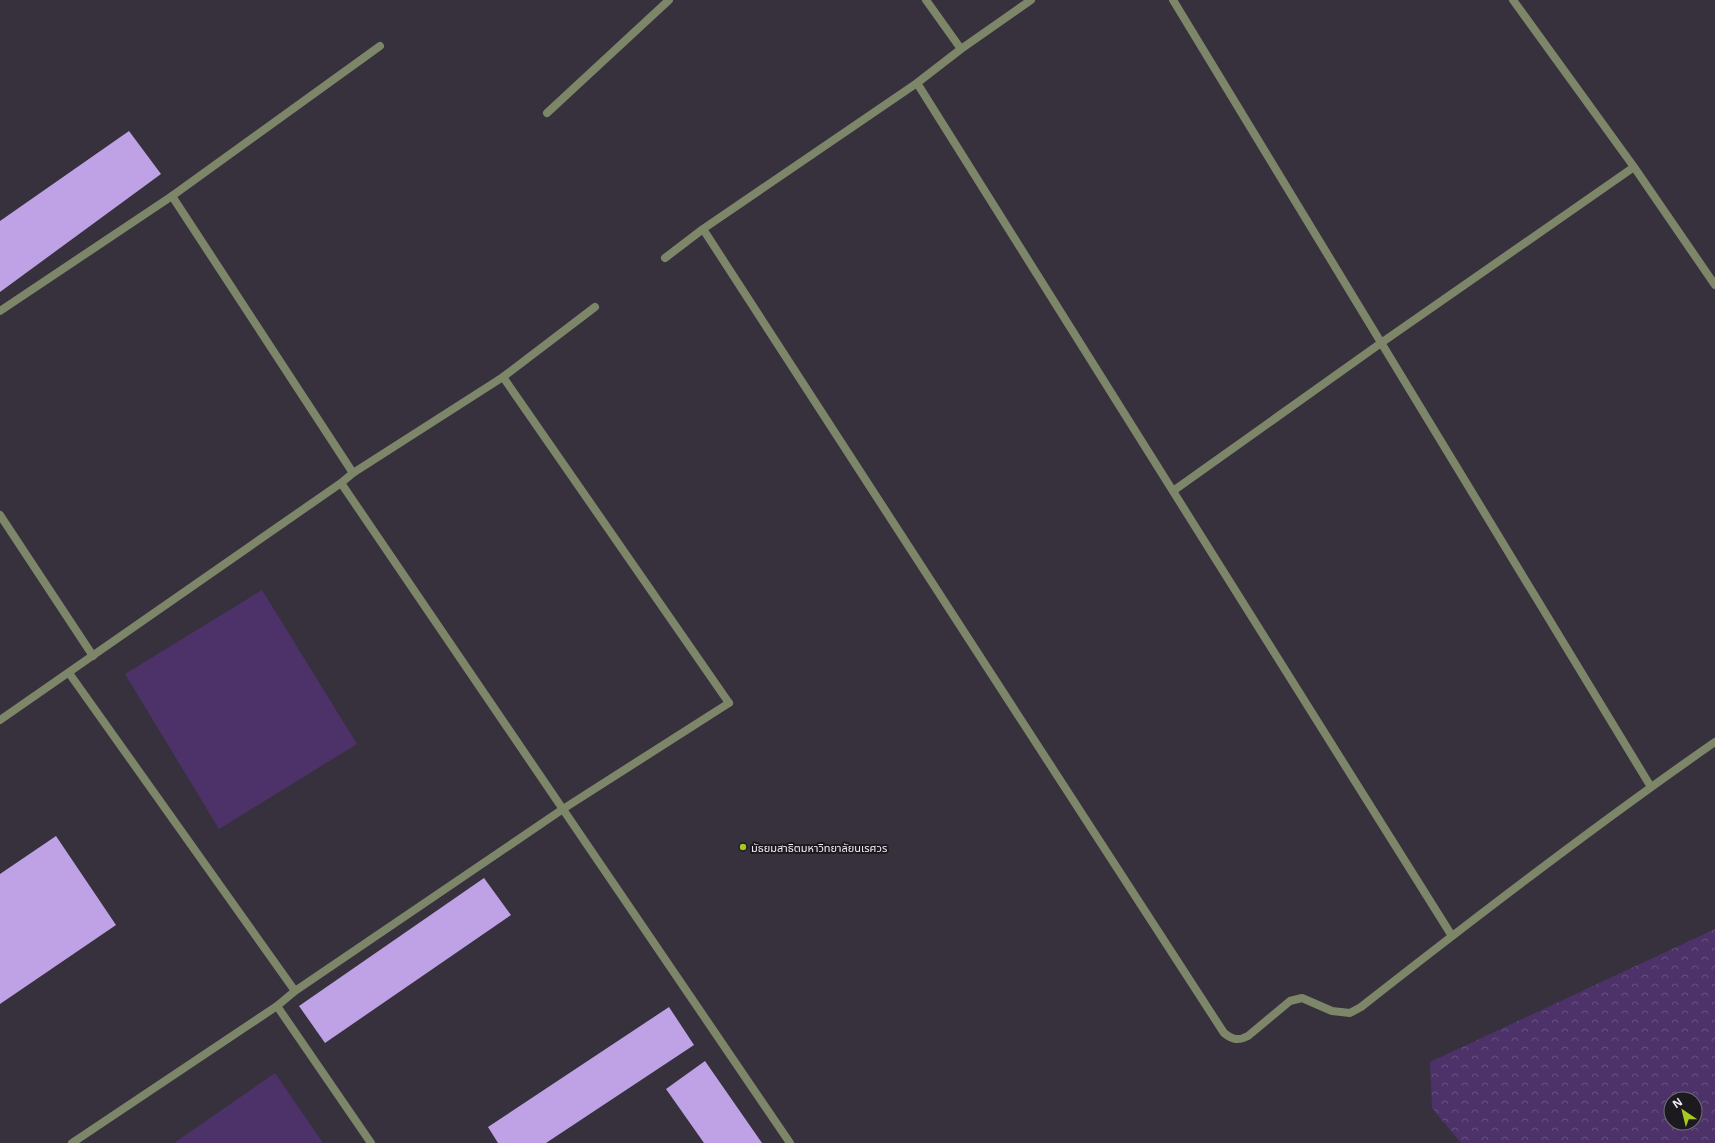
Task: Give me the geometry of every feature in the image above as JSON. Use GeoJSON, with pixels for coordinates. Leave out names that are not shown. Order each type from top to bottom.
{"type":"FeatureCollection","features":[{"type":"Feature","properties":{"kind":"street"},"geometry":{"type":"LineString","coordinates":[[547,113],[669,0]]}},
{"type":"Feature","properties":{"kind":"street"},"geometry":{"type":"LineString","coordinates":[[926,0],[961,49]]}},
{"type":"Feature","properties":{"kind":"street"},"geometry":{"type":"LineString","coordinates":[[665,258],[703,229],[917,83],[961,49],[1030,0]]}},
{"type":"Feature","properties":{"kind":"street"},"geometry":{"type":"LineString","coordinates":[[1173,0],[1650,787]]}},
{"type":"Feature","properties":{"kind":"street"},"geometry":{"type":"LineString","coordinates":[[1513,0],[1634,167],[1715,285]]}},
{"type":"Feature","properties":{"kind":"street"},"geometry":{"type":"LineString","coordinates":[[0,311],[172,196],[380,46]]}},
{"type":"Feature","properties":{"kind":"street"},"geometry":{"type":"LineString","coordinates":[[917,83],[1452,936]]}},
{"type":"Feature","properties":{"kind":"street"},"geometry":{"type":"LineString","coordinates":[[1173,491],[1381,343],[1634,167]]}},
{"type":"Feature","properties":{"kind":"street"},"geometry":{"type":"LineString","coordinates":[[172,196],[353,473]]}},
{"type":"Feature","properties":{"kind":"street"},"geometry":{"type":"LineString","coordinates":[[703,229],[1224,1033],[1232,1039],[1240,1040],[1248,1036],[1290,1001],[1302,998],[1332,1011],[1350,1013],[1361,1007],[1452,936],[1650,787],[1715,742]]}},
{"type":"Feature","properties":{"kind":"street"},"geometry":{"type":"LineString","coordinates":[[0,720],[341,483],[353,473],[503,377],[595,307]]}},
{"type":"Feature","properties":{"kind":"street"},"geometry":{"type":"LineString","coordinates":[[72,1143],[277,1006],[295,991],[563,809],[729,703],[503,377]]}},
{"type":"Feature","properties":{"kind":"street"},"geometry":{"type":"LineString","coordinates":[[341,483],[790,1143]]}},
{"type":"Feature","properties":{"kind":"street"},"geometry":{"type":"LineString","coordinates":[[0,514],[93,656]]}},
{"type":"Feature","properties":{"kind":"street"},"geometry":{"type":"LineString","coordinates":[[69,672],[295,991]]}},
{"type":"Feature","properties":{"kind":"street"},"geometry":{"type":"LineString","coordinates":[[277,1006],[370,1143]]}},
{"type":"Feature","properties":{"kind":"green space"},"geometry":{"type":"Polygon","coordinates":[[[262,590],[357,744],[219,829],[125,674],[262,590]]]}},
{"type":"Feature","properties":{"kind":"green space"},"geometry":{"type":"Polygon","coordinates":[[[1715,929],[1715,1143],[1461,1143],[1432,1108],[1430,1062],[1715,929]]]}},
{"type":"Feature","properties":{"kind":"green space"},"geometry":{"type":"Polygon","coordinates":[[[275,1073],[323,1143],[174,1143],[275,1073]]]}},
{"type":"Feature","properties":{"kind":"building"},"geometry":{"type":"Polygon","coordinates":[[[129,131],[161,174],[0,292],[0,221],[129,131]]]}},
{"type":"Feature","properties":{"kind":"building"},"geometry":{"type":"Polygon","coordinates":[[[56,836],[116,925],[0,1004],[0,874],[56,836]]]}},
{"type":"Feature","properties":{"kind":"building"},"geometry":{"type":"Polygon","coordinates":[[[484,878],[511,915],[325,1043],[299,1006],[484,878]]]}},
{"type":"Feature","properties":{"kind":"building"},"geometry":{"type":"Polygon","coordinates":[[[669,1007],[694,1045],[546,1143],[498,1143],[488,1127],[669,1007]]]}},
{"type":"Feature","properties":{"kind":"building"},"geometry":{"type":"Polygon","coordinates":[[[705,1061],[762,1143],[704,1143],[666,1089],[705,1061]]]}},
{"type":"Feature","properties":{"kind":"place","name":"มัธยมสาธิตมหาวิทยาลัยนเรศวร"},"geometry":{"type":"Point","coordinates":[743,847]}}]}
